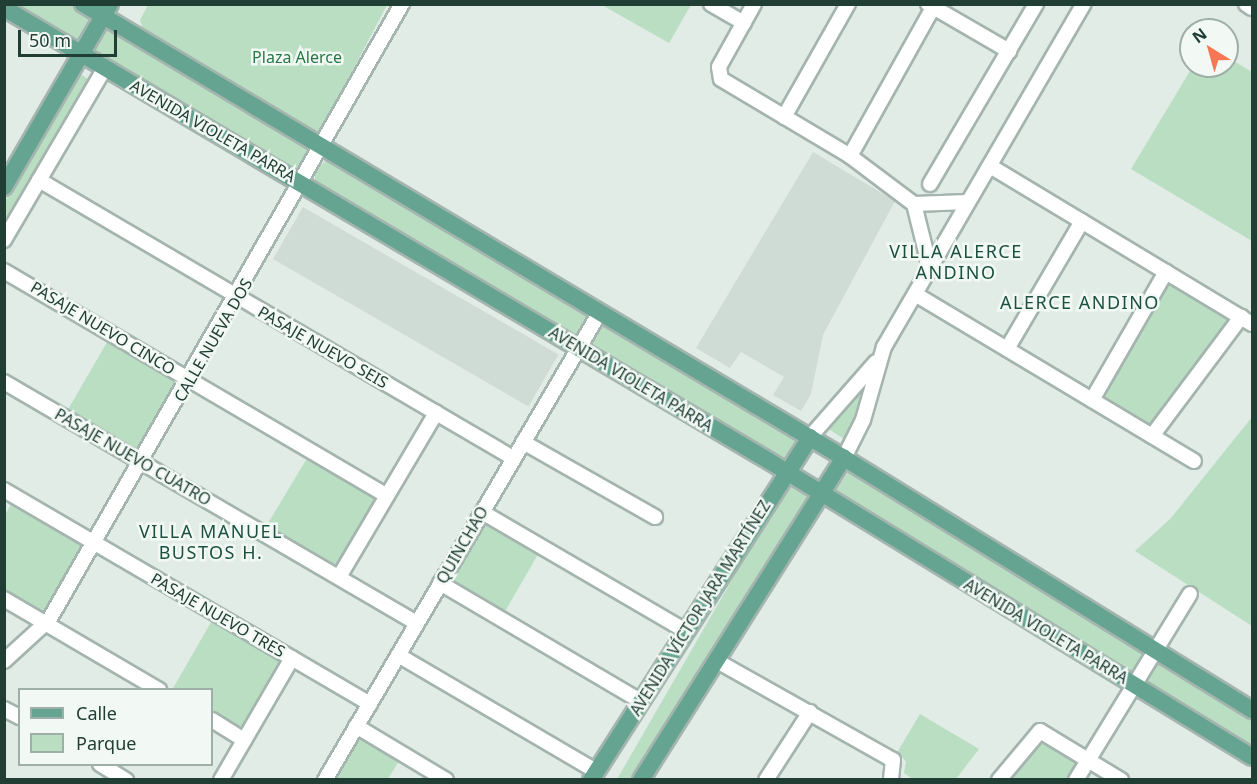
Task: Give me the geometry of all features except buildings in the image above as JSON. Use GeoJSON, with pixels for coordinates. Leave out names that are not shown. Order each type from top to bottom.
{"type":"FeatureCollection","features":[{"type":"Feature","properties":{"kind":"main road"},"geometry":{"type":"LineString","coordinates":[[83,4],[106,10],[322,146],[810,437],[1252,710]]}},
{"type":"Feature","properties":{"kind":"main road","name":"AVENIDA VIOLETA PARRA"},"geometry":{"type":"LineString","coordinates":[[4,8],[787,472],[1252,757]]}},
{"type":"Feature","properties":{"kind":"main road"},"geometry":{"type":"LineString","coordinates":[[4,187],[106,10]]}},
{"type":"Feature","properties":{"kind":"main road","name":"AVENIDA VÍCTOR JARA MARTÍNEZ"},"geometry":{"type":"LineString","coordinates":[[593,775],[810,437]]}},
{"type":"Feature","properties":{"kind":"main road"},"geometry":{"type":"LineString","coordinates":[[641,780],[844,458]]}},
{"type":"Feature","properties":{"kind":"street","name":"CALLE NUEVA DOS"},"geometry":{"type":"LineString","coordinates":[[4,661],[46,624],[238,297],[402,4]]}},
{"type":"Feature","properties":{"kind":"street"},"geometry":{"type":"LineString","coordinates":[[711,4],[744,23]]}},
{"type":"Feature","properties":{"kind":"street"},"geometry":{"type":"LineString","coordinates":[[754,4],[719,67],[721,80],[850,156],[914,204],[968,202]]}},
{"type":"Feature","properties":{"kind":"street"},"geometry":{"type":"LineString","coordinates":[[784,117],[848,4]]}},
{"type":"Feature","properties":{"kind":"street"},"geometry":{"type":"LineString","coordinates":[[930,184],[1036,4]]}},
{"type":"Feature","properties":{"kind":"street"},"geometry":{"type":"LineString","coordinates":[[810,437],[877,363],[1084,4]]}},
{"type":"Feature","properties":{"kind":"street"},"geometry":{"type":"LineString","coordinates":[[1246,4],[1252,8]]}},
{"type":"Feature","properties":{"kind":"street"},"geometry":{"type":"LineString","coordinates":[[850,156],[932,6],[1009,51]]}},
{"type":"Feature","properties":{"kind":"street"},"geometry":{"type":"LineString","coordinates":[[4,240],[105,68]]}},
{"type":"Feature","properties":{"kind":"street"},"geometry":{"type":"LineString","coordinates":[[990,166],[1247,320],[1152,436]]}},
{"type":"Feature","properties":{"kind":"street","name":"PASAJE NUEVO SEIS"},"geometry":{"type":"LineString","coordinates":[[39,180],[513,458]]}},
{"type":"Feature","properties":{"kind":"street"},"geometry":{"type":"LineString","coordinates":[[914,204],[930,268]]}},
{"type":"Feature","properties":{"kind":"street"},"geometry":{"type":"LineString","coordinates":[[1007,349],[1082,221]]}},
{"type":"Feature","properties":{"kind":"street","name":"PASAJE NUEVO CINCO"},"geometry":{"type":"LineString","coordinates":[[4,271],[387,496]]}},
{"type":"Feature","properties":{"kind":"street"},"geometry":{"type":"LineString","coordinates":[[1092,400],[1166,272]]}},
{"type":"Feature","properties":{"kind":"street"},"geometry":{"type":"LineString","coordinates":[[915,294],[1194,460]]}},
{"type":"Feature","properties":{"kind":"street","name":"QUINCHAO"},"geometry":{"type":"LineString","coordinates":[[325,780],[600,312]]}},
{"type":"Feature","properties":{"kind":"street"},"geometry":{"type":"LineString","coordinates":[[844,458],[863,420],[877,363]]}},
{"type":"Feature","properties":{"kind":"street","name":"PASAJE NUEVO CUATRO"},"geometry":{"type":"LineString","coordinates":[[4,382],[417,623]]}},
{"type":"Feature","properties":{"kind":"street"},"geometry":{"type":"LineString","coordinates":[[339,577],[436,413]]}},
{"type":"Feature","properties":{"kind":"street"},"geometry":{"type":"LineString","coordinates":[[524,442],[655,517]]}},
{"type":"Feature","properties":{"kind":"street","name":"PASAJE NUEVO TRES"},"geometry":{"type":"LineString","coordinates":[[4,490],[370,704]]}},
{"type":"Feature","properties":{"kind":"street"},"geometry":{"type":"LineString","coordinates":[[482,512],[686,631]]}},
{"type":"Feature","properties":{"kind":"street"},"geometry":{"type":"LineString","coordinates":[[440,583],[640,701]]}},
{"type":"Feature","properties":{"kind":"street"},"geometry":{"type":"LineString","coordinates":[[1076,780],[1190,594]]}},
{"type":"Feature","properties":{"kind":"street"},"geometry":{"type":"LineString","coordinates":[[4,599],[156,688]]}},
{"type":"Feature","properties":{"kind":"street"},"geometry":{"type":"LineString","coordinates":[[398,655],[593,775]]}},
{"type":"Feature","properties":{"kind":"street"},"geometry":{"type":"LineString","coordinates":[[221,780],[292,658]]}},
{"type":"Feature","properties":{"kind":"street"},"geometry":{"type":"LineString","coordinates":[[717,661],[893,760],[891,780]]}},
{"type":"Feature","properties":{"kind":"street"},"geometry":{"type":"LineString","coordinates":[[4,709],[18,716]]}},
{"type":"Feature","properties":{"kind":"street"},"geometry":{"type":"LineString","coordinates":[[766,780],[810,712]]}},
{"type":"Feature","properties":{"kind":"street"},"geometry":{"type":"LineString","coordinates":[[213,721],[244,740]]}},
{"type":"Feature","properties":{"kind":"street"},"geometry":{"type":"LineString","coordinates":[[356,726],[446,780]]}},
{"type":"Feature","properties":{"kind":"street"},"geometry":{"type":"LineString","coordinates":[[999,780],[1040,731],[1122,780]]}},
{"type":"Feature","properties":{"kind":"street"},"geometry":{"type":"LineString","coordinates":[[102,766],[126,780]]}},
{"type":"Feature","properties":{"kind":"shaded area"},"geometry":{"type":"Polygon","coordinates":[[[813,152],[895,201],[823,335],[811,394],[801,411],[773,395],[784,377],[741,352],[730,368],[696,348],[813,152]]]}},
{"type":"Feature","properties":{"kind":"shaded area"},"geometry":{"type":"Polygon","coordinates":[[[303,207],[558,354],[528,406],[273,259],[303,207]]]}},
{"type":"Feature","properties":{"kind":"green space"},"geometry":{"type":"Polygon","coordinates":[[[15,5],[72,5],[93,17],[78,42],[15,5]]]}},
{"type":"Feature","properties":{"kind":"green space","name":"Plaza Alerce"},"geometry":{"type":"Polygon","coordinates":[[[148,5],[387,5],[319,134],[143,29],[140,20],[148,5]]]}},
{"type":"Feature","properties":{"kind":"green space"},"geometry":{"type":"Polygon","coordinates":[[[602,5],[691,5],[669,43],[602,5]]]}},
{"type":"Feature","properties":{"kind":"green space"},"geometry":{"type":"Polygon","coordinates":[[[107,27],[312,150],[298,173],[93,50],[107,27]]]}},
{"type":"Feature","properties":{"kind":"green space"},"geometry":{"type":"Polygon","coordinates":[[[1239,64],[1252,72],[1252,241],[1131,169],[1186,78],[1239,78],[1239,64]]]}},
{"type":"Feature","properties":{"kind":"green space"},"geometry":{"type":"Polygon","coordinates":[[[80,74],[88,79],[5,225],[5,201],[80,74]]]}},
{"type":"Feature","properties":{"kind":"green space"},"geometry":{"type":"Polygon","coordinates":[[[329,157],[589,315],[579,334],[575,337],[315,183],[315,172],[329,157]]]}},
{"type":"Feature","properties":{"kind":"green space"},"geometry":{"type":"Polygon","coordinates":[[[1168,280],[1231,322],[1155,421],[1145,425],[1100,397],[1168,280]]]}},
{"type":"Feature","properties":{"kind":"green space"},"geometry":{"type":"Polygon","coordinates":[[[603,324],[798,441],[785,462],[590,345],[603,324]]]}},
{"type":"Feature","properties":{"kind":"green space"},"geometry":{"type":"Polygon","coordinates":[[[110,337],[176,375],[179,384],[137,451],[66,413],[110,337]]]}},
{"type":"Feature","properties":{"kind":"green space"},"geometry":{"type":"Polygon","coordinates":[[[864,388],[846,440],[825,427],[852,398],[864,388]]]}},
{"type":"Feature","properties":{"kind":"green space"},"geometry":{"type":"Polygon","coordinates":[[[1252,417],[1252,626],[1135,551],[1171,518],[1252,417]]]}},
{"type":"Feature","properties":{"kind":"green space"},"geometry":{"type":"Polygon","coordinates":[[[309,455],[380,498],[336,571],[265,529],[309,455]]]}},
{"type":"Feature","properties":{"kind":"green space"},"geometry":{"type":"Polygon","coordinates":[[[850,470],[1145,653],[1133,673],[834,492],[850,470]]]}},
{"type":"Feature","properties":{"kind":"green space"},"geometry":{"type":"Polygon","coordinates":[[[788,483],[812,497],[649,780],[617,780],[788,483]]]}},
{"type":"Feature","properties":{"kind":"green space"},"geometry":{"type":"Polygon","coordinates":[[[14,499],[85,543],[43,616],[5,595],[5,515],[14,499]]]}},
{"type":"Feature","properties":{"kind":"green space"},"geometry":{"type":"Polygon","coordinates":[[[488,519],[541,550],[504,614],[451,583],[488,519]]]}},
{"type":"Feature","properties":{"kind":"green space"},"geometry":{"type":"Polygon","coordinates":[[[214,617],[283,660],[242,733],[213,718],[213,688],[173,688],[214,617]]]}},
{"type":"Feature","properties":{"kind":"green space"},"geometry":{"type":"Polygon","coordinates":[[[1159,660],[1252,715],[1252,749],[1145,683],[1159,660]]]}},
{"type":"Feature","properties":{"kind":"green space"},"geometry":{"type":"Polygon","coordinates":[[[920,714],[979,749],[956,779],[913,779],[904,773],[906,762],[898,751],[920,714]]]}},
{"type":"Feature","properties":{"kind":"green space"},"geometry":{"type":"Polygon","coordinates":[[[361,734],[402,756],[388,779],[333,780],[361,734]]]}},
{"type":"Feature","properties":{"kind":"green space"},"geometry":{"type":"Polygon","coordinates":[[[1037,736],[1080,758],[1067,779],[1004,780],[1037,736]]]}},
{"type":"Feature","properties":{"kind":"district","name":"VILLA ALERCE ANDINO"},"geometry":{"type":"Point","coordinates":[956,262]}},
{"type":"Feature","properties":{"kind":"district","name":"ALERCE ANDINO"},"geometry":{"type":"Point","coordinates":[1080,302]}},
{"type":"Feature","properties":{"kind":"district","name":"VILLA MANUEL BUSTOS H."},"geometry":{"type":"Point","coordinates":[211,542]}}]}
